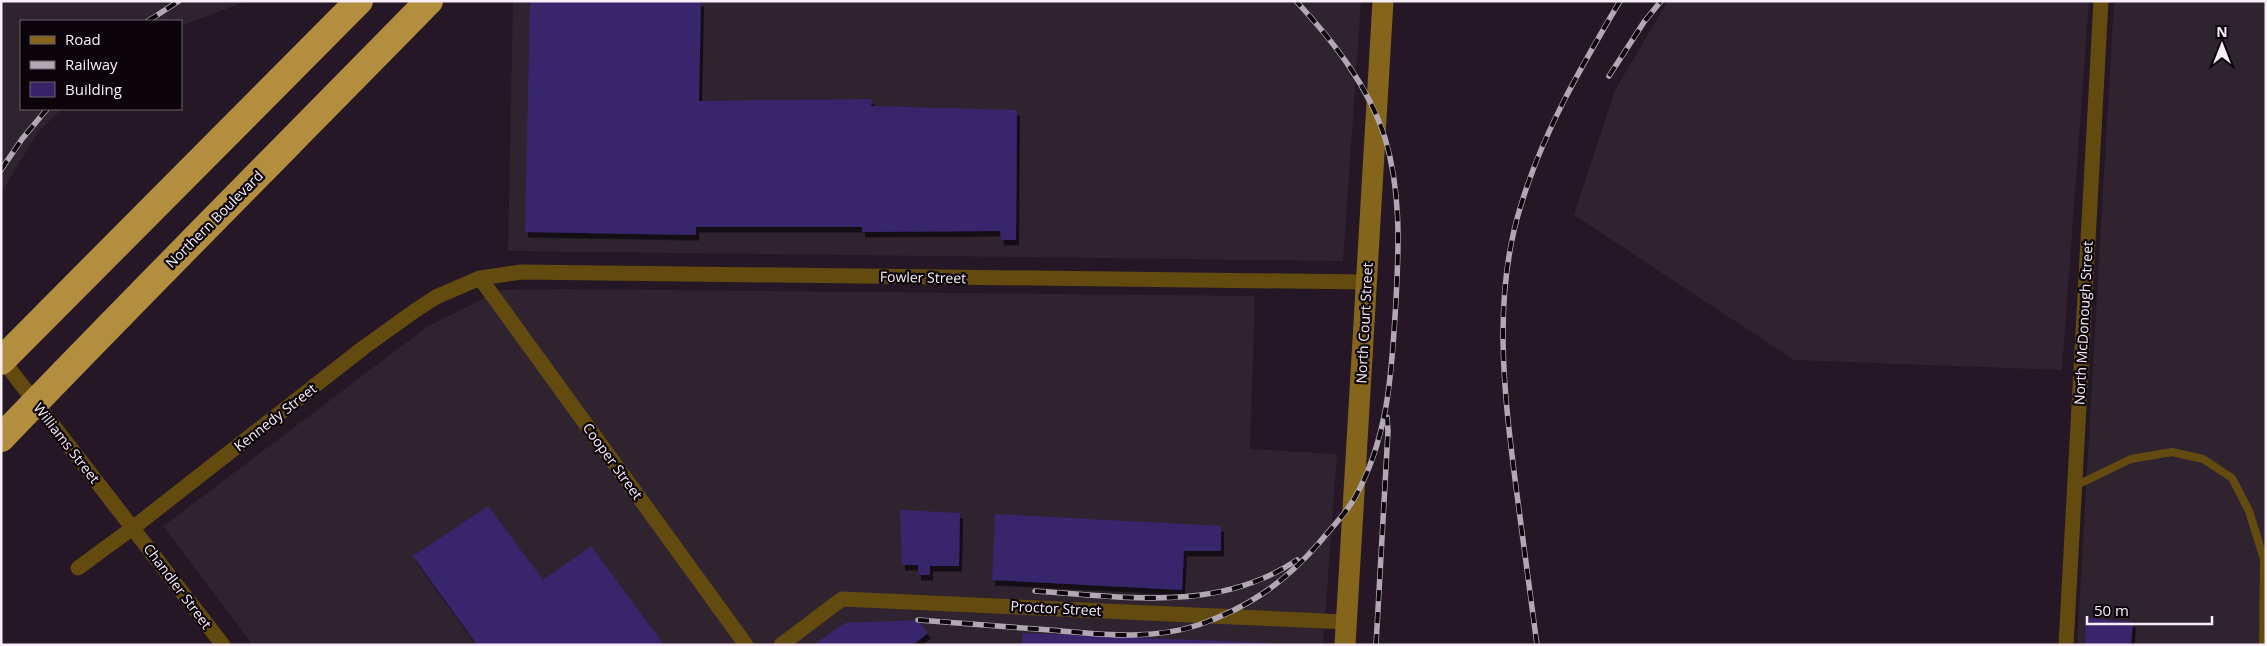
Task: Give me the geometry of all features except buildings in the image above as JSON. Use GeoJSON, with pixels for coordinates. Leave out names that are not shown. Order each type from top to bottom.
{"type":"FeatureCollection","features":[{"type":"Feature","properties":{"kind":"highway"},"geometry":{"type":"LineString","coordinates":[[1,359],[359,1]]}},
{"type":"Feature","properties":{"kind":"highway","name":"Northern Boulevard"},"geometry":{"type":"LineString","coordinates":[[1,438],[153,279],[282,152],[429,1]]}},
{"type":"Feature","properties":{"kind":"main road","name":"North Court Street"},"geometry":{"type":"LineString","coordinates":[[1345,645],[1384,1]]}},
{"type":"Feature","properties":{"kind":"street","name":"North McDonough Street"},"geometry":{"type":"LineString","coordinates":[[2066,645],[2102,1]]}},
{"type":"Feature","properties":{"kind":"street","name":"Fowler Street"},"geometry":{"type":"LineString","coordinates":[[480,278],[521,272],[1366,282]]}},
{"type":"Feature","properties":{"kind":"street","name":"Kennedy Street"},"geometry":{"type":"LineString","coordinates":[[78,568],[134,527],[363,348],[436,297],[480,278]]}},
{"type":"Feature","properties":{"kind":"street","name":"Cooper Street"},"geometry":{"type":"LineString","coordinates":[[480,278],[746,645]]}},
{"type":"Feature","properties":{"kind":"street","name":"Williams Street"},"geometry":{"type":"LineString","coordinates":[[1,359],[134,527]]}},
{"type":"Feature","properties":{"kind":"street","name":"Chandler Street"},"geometry":{"type":"LineString","coordinates":[[134,527],[223,645]]}},
{"type":"Feature","properties":{"kind":"street","name":"Proctor Street"},"geometry":{"type":"LineString","coordinates":[[782,645],[842,599],[1346,622]]}},
{"type":"Feature","properties":{"kind":"lane"},"geometry":{"type":"LineString","coordinates":[[2075,486],[2131,459],[2172,452],[2203,458],[2232,478],[2249,511],[2264,559],[2263,645]]}},
{"type":"Feature","properties":{"kind":"shaded area"},"geometry":{"type":"Polygon","coordinates":[[[1,1],[247,1],[182,26],[182,20],[20,20],[20,110],[61,110],[38,132],[1,193],[1,1]]]}},
{"type":"Feature","properties":{"kind":"shaded area"},"geometry":{"type":"Polygon","coordinates":[[[513,1],[1361,1],[1343,261],[508,251],[513,1]]]}},
{"type":"Feature","properties":{"kind":"shaded area"},"geometry":{"type":"Polygon","coordinates":[[[1668,1],[2089,1],[2062,370],[1794,360],[1574,215],[1615,90],[1668,1]]]}},
{"type":"Feature","properties":{"kind":"shaded area"},"geometry":{"type":"Polygon","coordinates":[[[2114,1],[2266,1],[2266,645],[2077,645],[2114,1]]]}},
{"type":"Feature","properties":{"kind":"shaded area"},"geometry":{"type":"Polygon","coordinates":[[[501,290],[1255,296],[1250,449],[1337,454],[1323,645],[253,645],[163,526],[430,325],[501,290]]]}},
{"type":"Feature","properties":{"kind":"railway"},"geometry":{"type":"LineString","coordinates":[[150,20],[179,1]]}},
{"type":"Feature","properties":{"kind":"railway"},"geometry":{"type":"LineString","coordinates":[[918,620],[1124,635],[1143,635],[1180,630],[1233,611],[1279,582],[1319,543],[1354,499],[1366,476],[1375,452],[1387,402],[1398,259],[1398,218],[1394,178],[1385,138],[1369,100],[1336,48],[1296,1]]}},
{"type":"Feature","properties":{"kind":"railway"},"geometry":{"type":"LineString","coordinates":[[1537,645],[1512,452],[1505,381],[1503,345],[1506,275],[1521,205],[1540,152],[1577,75],[1620,1]]}},
{"type":"Feature","properties":{"kind":"railway"},"geometry":{"type":"LineString","coordinates":[[1609,76],[1644,22],[1661,1]]}},
{"type":"Feature","properties":{"kind":"railway"},"geometry":{"type":"LineString","coordinates":[[1,170],[22,139],[46,110]]}},
{"type":"Feature","properties":{"kind":"railway"},"geometry":{"type":"LineString","coordinates":[[1376,645],[1388,431],[1387,417]]}},
{"type":"Feature","properties":{"kind":"railway"},"geometry":{"type":"LineString","coordinates":[[1035,591],[1137,598],[1203,595],[1235,588],[1267,577],[1297,560]]}}]}
